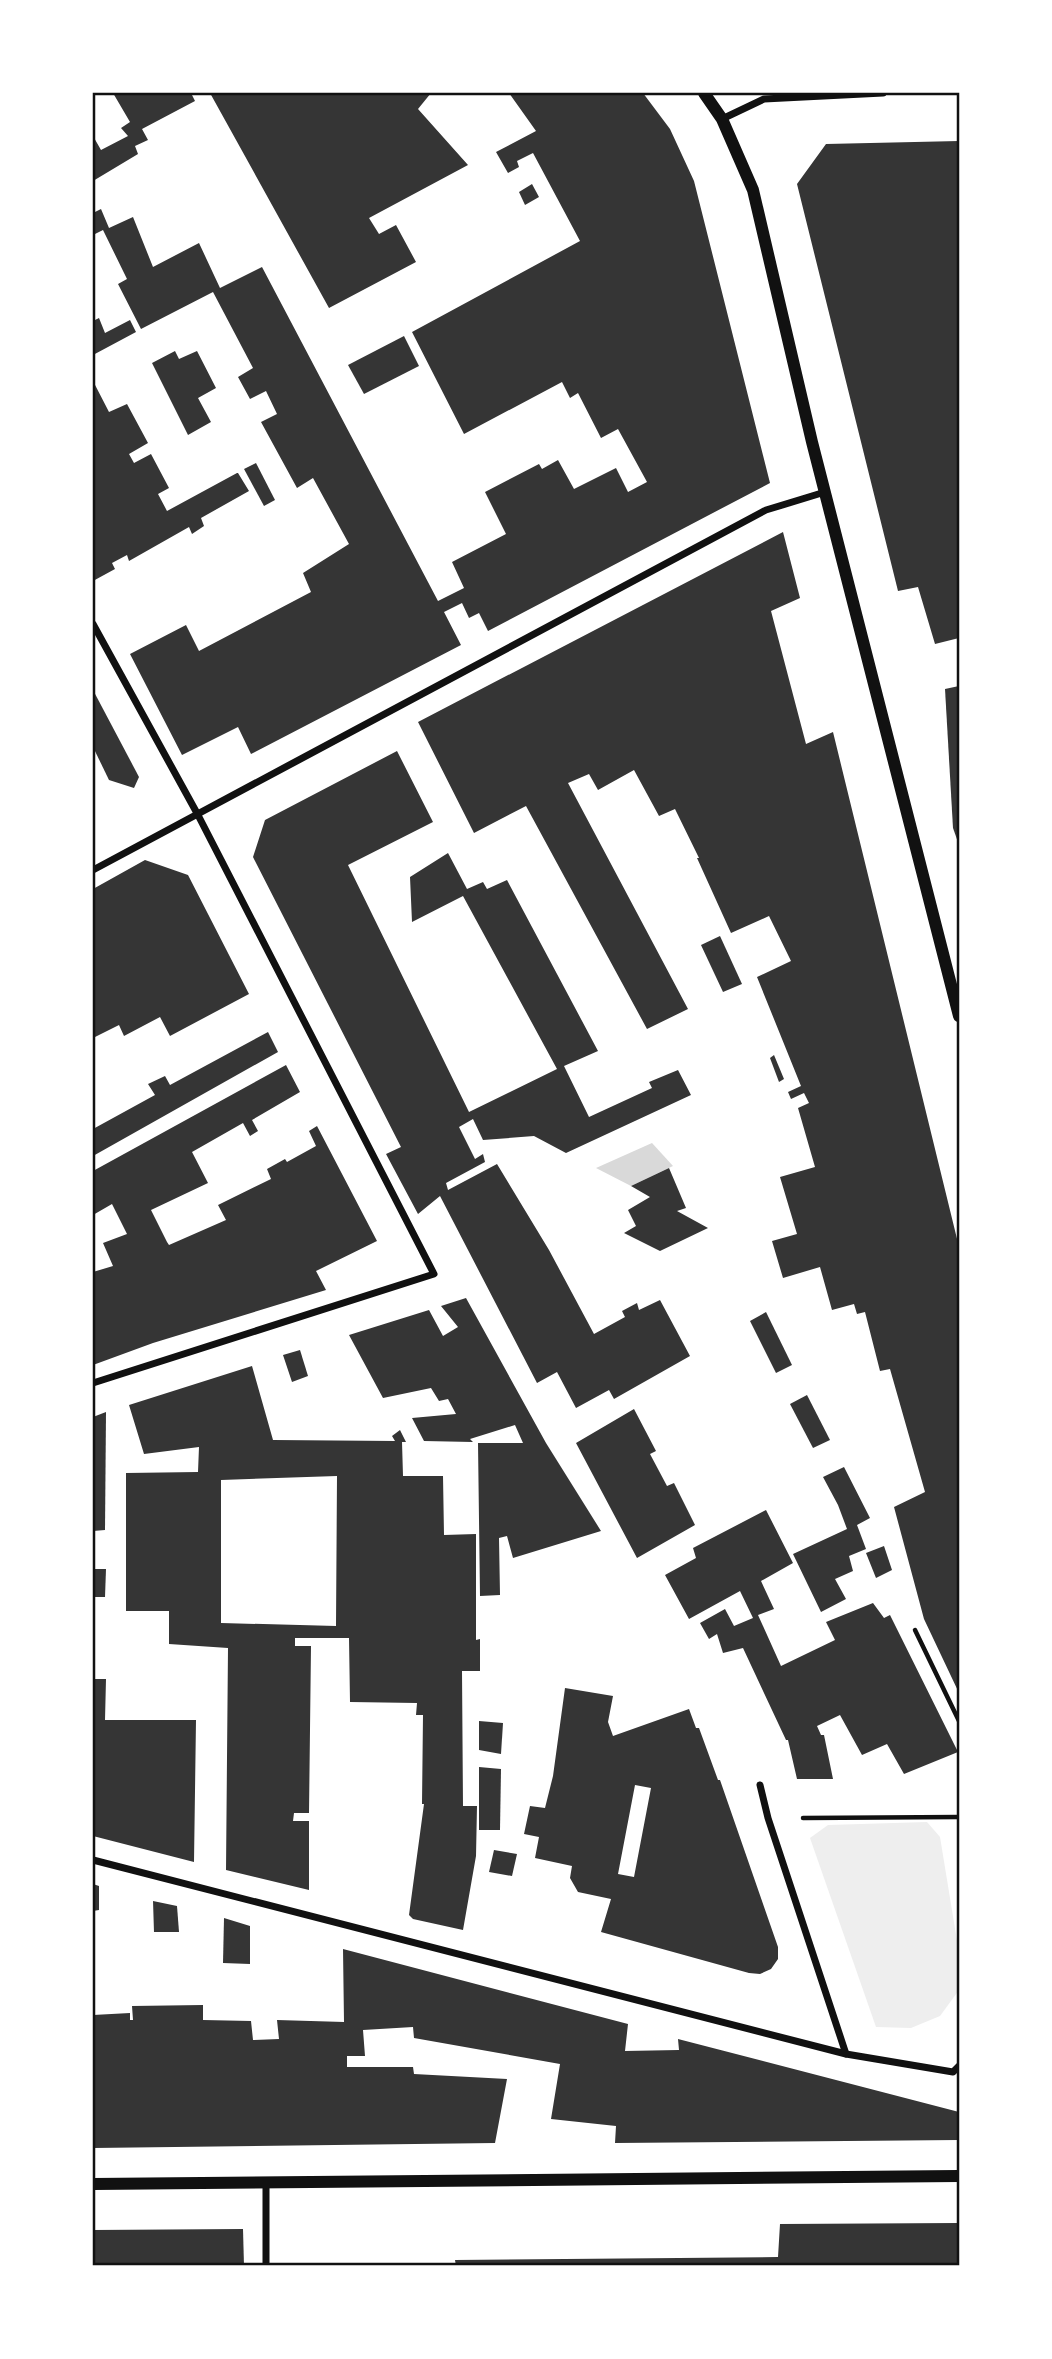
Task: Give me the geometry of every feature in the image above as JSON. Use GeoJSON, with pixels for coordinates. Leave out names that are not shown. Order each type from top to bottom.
{"type":"FeatureCollection","features":[{"type":"Feature","properties":{"kind":"street"},"geometry":{"type":"LineString","coordinates":[[704,93],[722,120],[752,190],[825,492],[959,1016]]}},
{"type":"Feature","properties":{"kind":"street"},"geometry":{"type":"LineString","coordinates":[[722,120],[764,99],[883,93]]}},
{"type":"Feature","properties":{"kind":"street"},"geometry":{"type":"LineString","coordinates":[[93,870],[766,510],[825,492]]}},
{"type":"Feature","properties":{"kind":"street"},"geometry":{"type":"LineString","coordinates":[[93,624],[198,815],[434,1274],[93,1383]]}},
{"type":"Feature","properties":{"kind":"street"},"geometry":{"type":"LineString","coordinates":[[760,1785],[768,1818],[846,2054]]}},
{"type":"Feature","properties":{"kind":"street"},"geometry":{"type":"LineString","coordinates":[[93,1860],[846,2054],[953,2072],[959,2066]]}},
{"type":"Feature","properties":{"kind":"street"},"geometry":{"type":"LineString","coordinates":[[93,2184],[959,2176]]}},
{"type":"Feature","properties":{"kind":"street"},"geometry":{"type":"LineString","coordinates":[[266,2183],[266,2266]]}},
{"type":"Feature","properties":{"kind":"path"},"geometry":{"type":"LineString","coordinates":[[915,1630],[959,1721]]}},
{"type":"Feature","properties":{"kind":"path"},"geometry":{"type":"LineString","coordinates":[[768,1818],[959,1816]]}},
{"type":"Feature","properties":{"kind":"shaded area"},"geometry":{"type":"Polygon","coordinates":[[[652,1143],[673,1166],[631,1186],[596,1168],[652,1143]]]}},
{"type":"Feature","properties":{"kind":"shaded area"},"geometry":{"type":"Polygon","coordinates":[[[927,1822],[940,1837],[959,1953],[959,1990],[940,2016],[911,2028],[876,2027],[810,1838],[828,1825],[927,1822]]]}},
{"type":"Feature","properties":{"kind":"building"},"geometry":{"type":"Polygon","coordinates":[[[113,93],[191,93],[195,101],[142,129],[148,140],[135,146],[138,154],[93,181],[93,136],[101,150],[128,136],[121,128],[130,122],[113,93]]]}},
{"type":"Feature","properties":{"kind":"building"},"geometry":{"type":"Polygon","coordinates":[[[210,93],[431,93],[418,109],[468,165],[369,218],[379,234],[396,225],[416,262],[329,308],[210,93]]]}},
{"type":"Feature","properties":{"kind":"building"},"geometry":{"type":"Polygon","coordinates":[[[509,93],[643,93],[670,129],[694,181],[770,483],[488,631],[479,613],[469,618],[462,603],[444,612],[461,645],[251,754],[238,727],[182,755],[130,654],[186,625],[199,651],[311,592],[303,573],[349,544],[313,478],[297,488],[261,422],[277,414],[266,391],[250,399],[238,377],[253,368],[213,292],[141,329],[118,284],[127,279],[103,230],[93,235],[93,213],[101,209],[109,228],[133,217],[153,267],[199,243],[220,288],[262,267],[438,601],[464,588],[452,562],[506,534],[485,492],[539,464],[542,469],[558,460],[574,489],[616,468],[628,492],[647,482],[618,429],[601,438],[578,393],[570,398],[562,382],[464,434],[412,332],[580,241],[533,153],[517,161],[519,167],[508,173],[496,152],[536,131],[509,93]]]}},
{"type":"Feature","properties":{"kind":"building"},"geometry":{"type":"Polygon","coordinates":[[[959,141],[959,638],[935,644],[918,587],[898,591],[797,184],[826,144],[959,141]]]}},
{"type":"Feature","properties":{"kind":"building"},"geometry":{"type":"Polygon","coordinates":[[[532,184],[539,197],[525,205],[519,192],[532,184]]]}},
{"type":"Feature","properties":{"kind":"building"},"geometry":{"type":"Polygon","coordinates":[[[99,318],[105,333],[130,320],[136,332],[93,355],[93,321],[99,318]]]}},
{"type":"Feature","properties":{"kind":"building"},"geometry":{"type":"Polygon","coordinates":[[[404,336],[419,366],[364,394],[348,365],[404,336]]]}},
{"type":"Feature","properties":{"kind":"building"},"geometry":{"type":"Polygon","coordinates":[[[175,351],[179,359],[197,351],[216,388],[198,398],[211,422],[188,435],[152,363],[175,351]]]}},
{"type":"Feature","properties":{"kind":"building"},"geometry":{"type":"Polygon","coordinates":[[[93,381],[109,412],[127,404],[148,443],[129,454],[134,463],[151,454],[169,488],[158,494],[167,511],[237,473],[249,491],[201,518],[204,526],[192,534],[189,527],[129,561],[127,555],[112,563],[115,569],[93,581],[93,381]]]}},
{"type":"Feature","properties":{"kind":"building"},"geometry":{"type":"Polygon","coordinates":[[[256,463],[275,500],[264,506],[244,469],[256,463]]]}},
{"type":"Feature","properties":{"kind":"building"},"geometry":{"type":"Polygon","coordinates":[[[783,532],[800,598],[771,611],[806,744],[833,732],[959,1247],[959,1693],[924,1619],[894,1507],[925,1492],[890,1369],[880,1371],[865,1312],[857,1314],[854,1304],[832,1310],[820,1267],[783,1278],[772,1241],[797,1234],[780,1177],[815,1167],[798,1108],[809,1103],[804,1093],[791,1099],[788,1092],[801,1086],[757,977],[791,961],[769,916],[731,933],[675,809],[659,816],[634,770],[598,790],[589,774],[568,783],[688,1009],[647,1029],[526,806],[474,833],[418,722],[783,532]]]}},
{"type":"Feature","properties":{"kind":"building"},"geometry":{"type":"Polygon","coordinates":[[[959,686],[959,845],[953,828],[945,689],[959,686]]]}},
{"type":"Feature","properties":{"kind":"building"},"geometry":{"type":"Polygon","coordinates":[[[93,690],[139,777],[134,788],[109,780],[93,747],[93,690]]]}},
{"type":"Feature","properties":{"kind":"building"},"geometry":{"type":"Polygon","coordinates":[[[397,751],[433,822],[348,865],[469,1112],[557,1069],[463,896],[412,922],[410,877],[448,853],[467,889],[483,882],[487,889],[507,880],[598,1051],[564,1066],[589,1117],[652,1088],[649,1082],[678,1070],[691,1095],[566,1153],[534,1136],[483,1140],[473,1119],[459,1127],[475,1159],[483,1154],[485,1162],[446,1183],[448,1190],[497,1164],[549,1250],[594,1334],[625,1317],[622,1311],[637,1303],[639,1310],[660,1300],[690,1356],[614,1399],[609,1390],[576,1408],[557,1372],[537,1383],[440,1196],[418,1214],[386,1154],[401,1147],[253,857],[265,820],[397,751]]]}},
{"type":"Feature","properties":{"kind":"building"},"geometry":{"type":"Polygon","coordinates":[[[145,860],[188,875],[249,994],[170,1036],[160,1017],[124,1036],[119,1025],[93,1038],[93,889],[145,860]]]}},
{"type":"Feature","properties":{"kind":"building"},"geometry":{"type":"Polygon","coordinates":[[[720,936],[742,984],[723,992],[701,945],[720,936]]]}},
{"type":"Feature","properties":{"kind":"building"},"geometry":{"type":"Polygon","coordinates":[[[268,1032],[278,1052],[93,1156],[93,1129],[155,1095],[148,1084],[165,1076],[170,1085],[268,1032]]]}},
{"type":"Feature","properties":{"kind":"building"},"geometry":{"type":"Polygon","coordinates":[[[774,1055],[784,1079],[779,1082],[770,1058],[774,1055]]]}},
{"type":"Feature","properties":{"kind":"building"},"geometry":{"type":"Polygon","coordinates":[[[286,1065],[300,1092],[252,1120],[258,1131],[250,1136],[243,1123],[192,1152],[208,1183],[151,1210],[167,1242],[169,1245],[226,1220],[218,1205],[271,1179],[267,1169],[285,1159],[287,1162],[316,1146],[309,1131],[317,1126],[377,1241],[316,1271],[326,1290],[153,1343],[93,1365],[93,1272],[113,1266],[103,1243],[127,1234],[112,1204],[93,1215],[93,1171],[286,1065]]]}},
{"type":"Feature","properties":{"kind":"building"},"geometry":{"type":"Polygon","coordinates":[[[669,1168],[686,1208],[677,1211],[708,1228],[660,1251],[624,1233],[636,1226],[628,1210],[650,1197],[631,1186],[669,1168]]]}},
{"type":"Feature","properties":{"kind":"building"},"geometry":{"type":"Polygon","coordinates":[[[466,1298],[546,1443],[601,1531],[513,1558],[507,1536],[499,1538],[500,1595],[480,1596],[478,1443],[523,1443],[515,1425],[470,1439],[473,1442],[424,1441],[412,1418],[456,1414],[448,1399],[439,1401],[431,1388],[383,1398],[349,1335],[429,1310],[443,1336],[458,1327],[441,1306],[466,1298]]]}},
{"type":"Feature","properties":{"kind":"building"},"geometry":{"type":"Polygon","coordinates":[[[766,1312],[792,1365],[776,1373],[750,1321],[766,1312]]]}},
{"type":"Feature","properties":{"kind":"building"},"geometry":{"type":"Polygon","coordinates":[[[300,1350],[308,1376],[292,1382],[283,1355],[300,1350]]]}},
{"type":"Feature","properties":{"kind":"building"},"geometry":{"type":"Polygon","coordinates":[[[252,1366],[273,1440],[395,1441],[392,1436],[400,1430],[406,1442],[402,1442],[403,1476],[443,1476],[444,1535],[476,1534],[476,1640],[480,1639],[480,1671],[462,1671],[463,1806],[477,1806],[476,1856],[463,1930],[413,1919],[409,1915],[424,1804],[423,1715],[416,1715],[417,1703],[350,1702],[349,1638],[295,1638],[295,1646],[311,1646],[309,1813],[294,1813],[293,1821],[309,1821],[309,1890],[226,1870],[228,1648],[169,1644],[169,1611],[126,1611],[126,1473],[198,1472],[199,1447],[144,1454],[129,1405],[252,1366]],[[337,1476],[221,1480],[221,1623],[336,1626],[337,1476]]]}},
{"type":"Feature","properties":{"kind":"building"},"geometry":{"type":"Polygon","coordinates":[[[807,1395],[830,1440],[813,1448],[790,1404],[807,1395]]]}},
{"type":"Feature","properties":{"kind":"building"},"geometry":{"type":"Polygon","coordinates":[[[634,1409],[656,1451],[650,1454],[667,1486],[674,1483],[695,1525],[637,1558],[576,1443],[634,1409]]]}},
{"type":"Feature","properties":{"kind":"building"},"geometry":{"type":"Polygon","coordinates":[[[106,1412],[105,1530],[93,1531],[93,1417],[106,1412]]]}},
{"type":"Feature","properties":{"kind":"building"},"geometry":{"type":"Polygon","coordinates":[[[844,1467],[870,1518],[857,1525],[866,1549],[849,1556],[853,1571],[835,1579],[846,1599],[821,1612],[793,1554],[847,1529],[823,1477],[844,1467]]]}},
{"type":"Feature","properties":{"kind":"building"},"geometry":{"type":"Polygon","coordinates":[[[766,1510],[793,1563],[761,1581],[774,1609],[758,1615],[781,1666],[835,1640],[826,1622],[873,1603],[884,1618],[890,1615],[958,1752],[904,1774],[887,1744],[862,1755],[840,1715],[817,1726],[821,1735],[824,1735],[833,1779],[797,1779],[788,1740],[743,1648],[723,1653],[717,1634],[709,1639],[700,1623],[725,1609],[734,1626],[753,1618],[740,1591],[689,1619],[665,1575],[696,1558],[693,1548],[766,1510]]]}},
{"type":"Feature","properties":{"kind":"building"},"geometry":{"type":"Polygon","coordinates":[[[884,1546],[892,1570],[876,1578],[866,1553],[884,1546]]]}},
{"type":"Feature","properties":{"kind":"building"},"geometry":{"type":"Polygon","coordinates":[[[93,1569],[106,1569],[105,1597],[93,1597],[93,1569]]]}},
{"type":"Feature","properties":{"kind":"building"},"geometry":{"type":"Polygon","coordinates":[[[93,1679],[106,1679],[105,1720],[196,1720],[194,1862],[93,1836],[93,1679]]]}},
{"type":"Feature","properties":{"kind":"building"},"geometry":{"type":"Polygon","coordinates":[[[565,1688],[613,1696],[608,1722],[613,1736],[689,1709],[720,1780],[778,1947],[778,1959],[771,1969],[760,1974],[749,1973],[601,1932],[611,1899],[578,1892],[570,1878],[572,1866],[535,1858],[539,1837],[524,1834],[530,1806],[545,1808],[553,1776],[565,1688]],[[635,1785],[618,1874],[634,1877],[651,1788],[635,1785]]]}},
{"type":"Feature","properties":{"kind":"building"},"geometry":{"type":"Polygon","coordinates":[[[479,1721],[503,1723],[501,1754],[479,1750],[479,1721]]]}},
{"type":"Feature","properties":{"kind":"building"},"geometry":{"type":"Polygon","coordinates":[[[479,1767],[501,1769],[500,1830],[479,1830],[479,1767]]]}},
{"type":"Feature","properties":{"kind":"building"},"geometry":{"type":"Polygon","coordinates":[[[494,1850],[517,1854],[512,1876],[489,1872],[494,1850]]]}},
{"type":"Feature","properties":{"kind":"building"},"geometry":{"type":"Polygon","coordinates":[[[93,1884],[99,1886],[99,1910],[93,1911],[93,1884]]]}},
{"type":"Feature","properties":{"kind":"building"},"geometry":{"type":"Polygon","coordinates":[[[153,1901],[177,1906],[179,1932],[154,1932],[153,1901]]]}},
{"type":"Feature","properties":{"kind":"building"},"geometry":{"type":"Polygon","coordinates":[[[224,1918],[250,1926],[250,1964],[223,1963],[224,1918]]]}},
{"type":"Feature","properties":{"kind":"building"},"geometry":{"type":"Polygon","coordinates":[[[343,1949],[628,2024],[625,2051],[679,2050],[678,2039],[959,2112],[959,2140],[615,2143],[616,2126],[551,2119],[560,2064],[414,2038],[413,2027],[363,2030],[365,2056],[347,2056],[347,2067],[413,2067],[414,2074],[507,2079],[495,2143],[93,2148],[93,2015],[130,2013],[130,2020],[133,2020],[132,2006],[203,2005],[203,2020],[251,2021],[253,2040],[279,2039],[277,2020],[344,2022],[343,1949]]]}},
{"type":"Feature","properties":{"kind":"building"},"geometry":{"type":"Polygon","coordinates":[[[959,2223],[959,2266],[456,2266],[455,2260],[778,2257],[780,2224],[959,2223]]]}},
{"type":"Feature","properties":{"kind":"building"},"geometry":{"type":"Polygon","coordinates":[[[243,2229],[244,2266],[93,2266],[93,2230],[243,2229]]]}}]}
